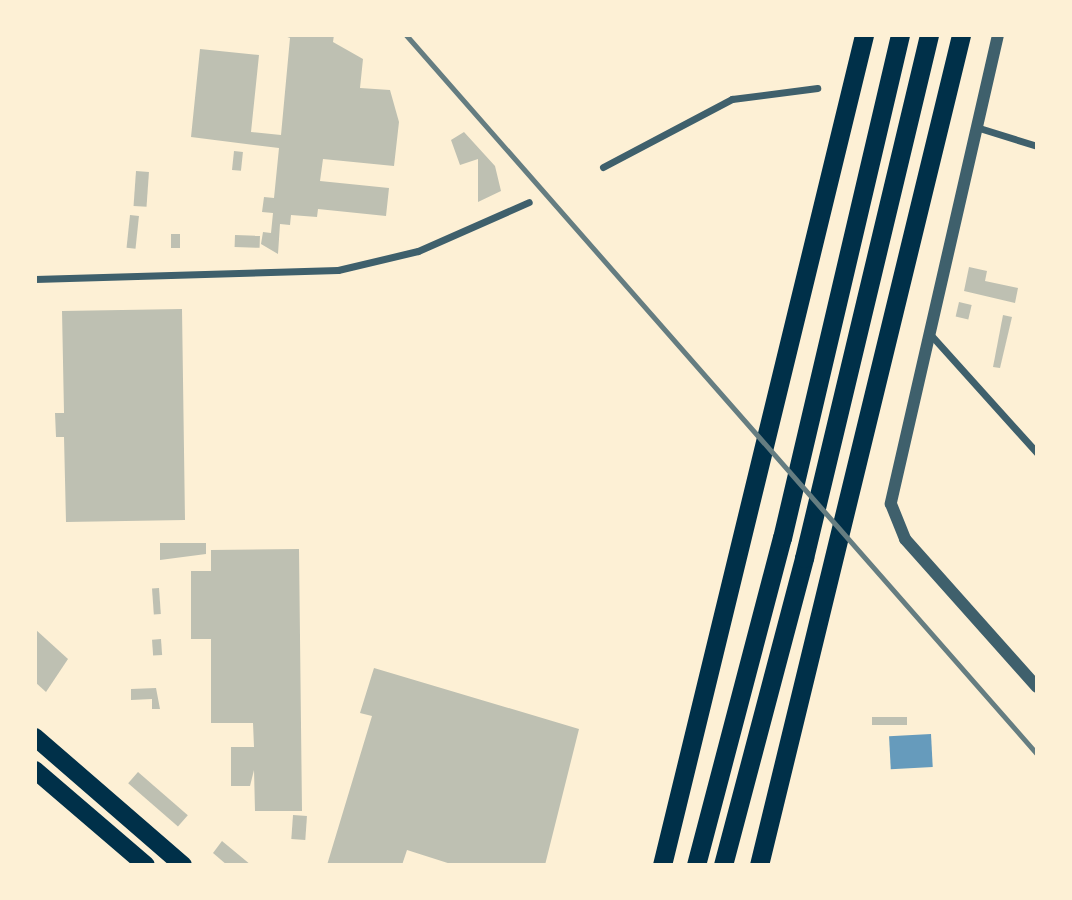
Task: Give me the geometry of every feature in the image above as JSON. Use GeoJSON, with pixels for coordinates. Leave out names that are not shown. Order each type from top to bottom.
{"type":"FeatureCollection","features":[{"type":"Feature","properties":{"kind":"highway"},"geometry":{"type":"LineString","coordinates":[[662,865],[752,511],[864,35]]}},
{"type":"Feature","properties":{"kind":"highway"},"geometry":{"type":"LineString","coordinates":[[696,865],[782,538],[900,35]]}},
{"type":"Feature","properties":{"kind":"highway"},"geometry":{"type":"LineString","coordinates":[[723,865],[804,558],[929,35]]}},
{"type":"Feature","properties":{"kind":"highway"},"geometry":{"type":"LineString","coordinates":[[759,865],[832,584],[961,35]]}},
{"type":"Feature","properties":{"kind":"main road"},"geometry":{"type":"LineString","coordinates":[[35,737],[183,865]]}},
{"type":"Feature","properties":{"kind":"main road"},"geometry":{"type":"LineString","coordinates":[[35,770],[146,865]]}},
{"type":"Feature","properties":{"kind":"street"},"geometry":{"type":"LineString","coordinates":[[998,35],[892,488],[895,521],[1037,687]]}},
{"type":"Feature","properties":{"kind":"street"},"geometry":{"type":"LineString","coordinates":[[603,167],[732,99],[817,88]]}},
{"type":"Feature","properties":{"kind":"street"},"geometry":{"type":"LineString","coordinates":[[976,127],[1037,146]]}},
{"type":"Feature","properties":{"kind":"street"},"geometry":{"type":"LineString","coordinates":[[35,279],[338,270],[418,251],[529,202]]}},
{"type":"Feature","properties":{"kind":"street"},"geometry":{"type":"LineString","coordinates":[[928,332],[1037,453]]}},
{"type":"Feature","properties":{"kind":"water"},"geometry":{"type":"Polygon","coordinates":[[[931,734],[933,767],[891,769],[889,736],[931,734]]]}},
{"type":"Feature","properties":{"kind":"building"},"geometry":{"type":"Polygon","coordinates":[[[282,35],[334,35],[333,42],[363,59],[360,88],[390,90],[399,122],[394,166],[323,159],[320,181],[389,188],[386,216],[318,209],[317,217],[291,215],[290,225],[280,224],[278,254],[261,244],[263,232],[271,233],[273,213],[262,212],[264,197],[274,198],[279,148],[191,137],[200,49],[259,55],[251,132],[281,135],[290,38],[282,35]]]}},
{"type":"Feature","properties":{"kind":"building"},"geometry":{"type":"Polygon","coordinates":[[[464,132],[495,166],[501,191],[478,202],[478,159],[460,165],[451,140],[464,132]]]}},
{"type":"Feature","properties":{"kind":"building"},"geometry":{"type":"Polygon","coordinates":[[[234,151],[243,152],[241,171],[232,170],[234,151]]]}},
{"type":"Feature","properties":{"kind":"building"},"geometry":{"type":"Polygon","coordinates":[[[136,171],[149,172],[147,207],[134,206],[136,171]]]}},
{"type":"Feature","properties":{"kind":"building"},"geometry":{"type":"Polygon","coordinates":[[[130,215],[139,216],[136,249],[127,248],[130,215]]]}},
{"type":"Feature","properties":{"kind":"building"},"geometry":{"type":"Polygon","coordinates":[[[171,234],[180,234],[180,248],[171,248],[171,234]]]}},
{"type":"Feature","properties":{"kind":"building"},"geometry":{"type":"Polygon","coordinates":[[[235,235],[260,236],[260,248],[235,247],[235,235]]]}},
{"type":"Feature","properties":{"kind":"building"},"geometry":{"type":"Polygon","coordinates":[[[969,267],[987,271],[985,281],[1018,288],[1015,303],[964,291],[969,267]]]}},
{"type":"Feature","properties":{"kind":"building"},"geometry":{"type":"Polygon","coordinates":[[[959,302],[972,305],[968,320],[956,317],[959,302]]]}},
{"type":"Feature","properties":{"kind":"building"},"geometry":{"type":"Polygon","coordinates":[[[182,309],[185,520],[66,522],[64,437],[56,437],[55,413],[64,413],[62,311],[182,309]]]}},
{"type":"Feature","properties":{"kind":"building"},"geometry":{"type":"Polygon","coordinates":[[[1003,315],[1012,317],[1000,368],[993,367],[1003,315]]]}},
{"type":"Feature","properties":{"kind":"building"},"geometry":{"type":"Polygon","coordinates":[[[160,543],[206,543],[206,554],[160,560],[160,543]]]}},
{"type":"Feature","properties":{"kind":"building"},"geometry":{"type":"Polygon","coordinates":[[[299,549],[302,811],[255,811],[254,770],[250,786],[231,786],[231,747],[254,747],[253,723],[211,723],[211,639],[191,639],[191,571],[211,571],[211,550],[299,549]]]}},
{"type":"Feature","properties":{"kind":"building"},"geometry":{"type":"Polygon","coordinates":[[[152,588],[159,588],[161,614],[154,614],[152,588]]]}},
{"type":"Feature","properties":{"kind":"building"},"geometry":{"type":"Polygon","coordinates":[[[35,629],[68,659],[46,692],[35,682],[35,629]]]}},
{"type":"Feature","properties":{"kind":"building"},"geometry":{"type":"Polygon","coordinates":[[[161,639],[162,655],[153,656],[152,640],[161,639]]]}},
{"type":"Feature","properties":{"kind":"building"},"geometry":{"type":"Polygon","coordinates":[[[374,668],[579,729],[545,865],[454,865],[407,850],[402,865],[327,865],[372,716],[360,713],[374,668]]]}},
{"type":"Feature","properties":{"kind":"building"},"geometry":{"type":"Polygon","coordinates":[[[156,688],[160,709],[152,709],[152,699],[131,700],[131,689],[156,688]]]}},
{"type":"Feature","properties":{"kind":"building"},"geometry":{"type":"Polygon","coordinates":[[[872,717],[907,717],[907,725],[872,725],[872,717]]]}},
{"type":"Feature","properties":{"kind":"building"},"geometry":{"type":"Polygon","coordinates":[[[138,772],[188,815],[178,827],[128,783],[138,772]]]}},
{"type":"Feature","properties":{"kind":"building"},"geometry":{"type":"Polygon","coordinates":[[[293,815],[307,816],[305,840],[291,839],[293,815]]]}},
{"type":"Feature","properties":{"kind":"building"},"geometry":{"type":"Polygon","coordinates":[[[222,841],[251,865],[227,865],[213,853],[222,841]]]}},
{"type":"Feature","properties":{"kind":"railway"},"geometry":{"type":"LineString","coordinates":[[406,35],[1037,754]]}}]}
